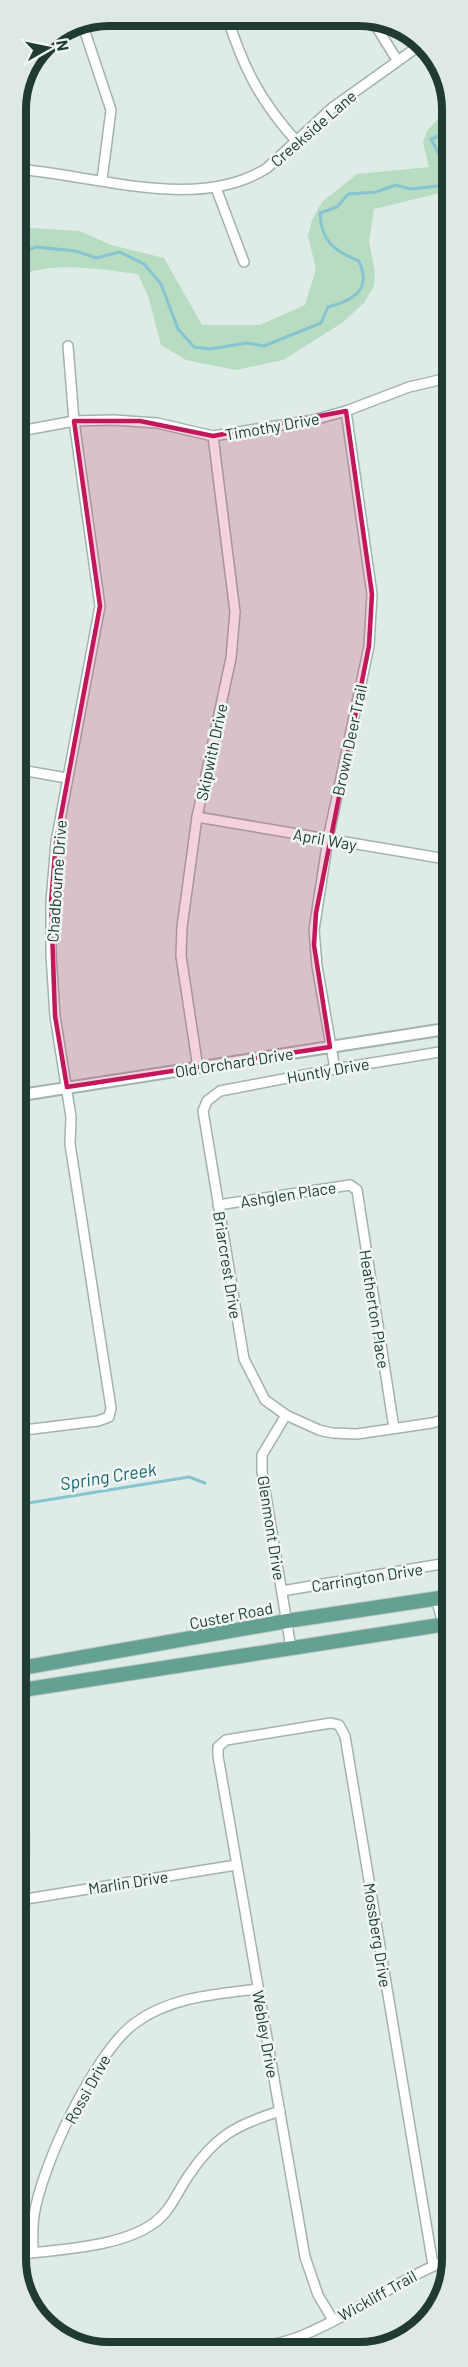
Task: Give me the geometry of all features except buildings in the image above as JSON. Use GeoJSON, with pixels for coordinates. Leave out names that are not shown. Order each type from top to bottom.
{"type":"FeatureCollection","features":[{"type":"Feature","properties":{"kind":"main road","name":"Custer Road"},"geometry":{"type":"LineString","coordinates":[[25,1667],[287,1621],[442,1597]]}},
{"type":"Feature","properties":{"kind":"main road"},"geometry":{"type":"LineString","coordinates":[[25,1689],[442,1625]]}},
{"type":"Feature","properties":{"kind":"main road"},"geometry":{"type":"LineString","coordinates":[[176,1642],[181,1664]]}},
{"type":"Feature","properties":{"kind":"street"},"geometry":{"type":"LineString","coordinates":[[230,25],[244,67],[258,94],[274,117],[297,142]]}},
{"type":"Feature","properties":{"kind":"street"},"geometry":{"type":"LineString","coordinates":[[377,28],[397,60]]}},
{"type":"Feature","properties":{"kind":"street"},"geometry":{"type":"LineString","coordinates":[[84,30],[111,110],[102,180]]}},
{"type":"Feature","properties":{"kind":"street","name":"Creekside Lane"},"geometry":{"type":"LineString","coordinates":[[26,170],[174,190],[216,188],[255,176],[297,142],[332,108],[415,48]]}},
{"type":"Feature","properties":{"kind":"street"},"geometry":{"type":"LineString","coordinates":[[216,188],[244,262]]}},
{"type":"Feature","properties":{"kind":"street","name":"Chadbourne Drive"},"geometry":{"type":"LineString","coordinates":[[25,1430],[109,1417],[111,1404],[70,1144],[71,1117],[55,1016],[51,944],[56,842],[95,643],[100,606],[74,421],[68,346]]}},
{"type":"Feature","properties":{"kind":"street","name":"Timothy Drive"},"geometry":{"type":"LineString","coordinates":[[26,430],[74,421],[140,421],[213,436],[313,420],[346,411],[402,389],[442,379]]}},
{"type":"Feature","properties":{"kind":"street","name":"Brown Deer Trail"},"geometry":{"type":"LineString","coordinates":[[335,1068],[314,930],[328,839],[369,646],[372,594],[346,411]]}},
{"type":"Feature","properties":{"kind":"street","name":"Skipwith Drive"},"geometry":{"type":"LineString","coordinates":[[198,1068],[181,957],[182,927],[197,817],[231,658],[235,612],[213,436]]}},
{"type":"Feature","properties":{"kind":"street"},"geometry":{"type":"LineString","coordinates":[[26,770],[67,778]]}},
{"type":"Feature","properties":{"kind":"street","name":"April Way"},"geometry":{"type":"LineString","coordinates":[[197,817],[442,858]]}},
{"type":"Feature","properties":{"kind":"street","name":"Old Orchard Drive"},"geometry":{"type":"LineString","coordinates":[[26,1094],[442,1030]]}},
{"type":"Feature","properties":{"kind":"street","name":"Huntly Drive"},"geometry":{"type":"LineString","coordinates":[[207,1101],[220,1091],[335,1068],[442,1052]]}},
{"type":"Feature","properties":{"kind":"street","name":"Briarcrest Drive"},"geometry":{"type":"LineString","coordinates":[[207,1101],[203,1119],[244,1359],[265,1400],[286,1415],[319,1430],[332,1433],[357,1434],[442,1420]]}},
{"type":"Feature","properties":{"kind":"street","name":"Ashglen Place"},"geometry":{"type":"LineString","coordinates":[[218,1205],[350,1185],[357,1190]]}},
{"type":"Feature","properties":{"kind":"street","name":"Heatherton Place"},"geometry":{"type":"LineString","coordinates":[[357,1190],[394,1428]]}},
{"type":"Feature","properties":{"kind":"street","name":"Glenmont Drive"},"geometry":{"type":"LineString","coordinates":[[286,1415],[262,1455],[262,1472],[291,1648]]}},
{"type":"Feature","properties":{"kind":"street","name":"Carrington Drive"},"geometry":{"type":"LineString","coordinates":[[282,1591],[442,1564]]}},
{"type":"Feature","properties":{"kind":"street"},"geometry":{"type":"LineString","coordinates":[[436,1598],[442,1611]]}},
{"type":"Feature","properties":{"kind":"street","name":"Mossberg Drive"},"geometry":{"type":"LineString","coordinates":[[220,1743],[330,1723],[339,1725],[345,1736],[434,2265]]}},
{"type":"Feature","properties":{"kind":"street","name":"Webley Drive"},"geometry":{"type":"LineString","coordinates":[[220,1743],[218,1756],[236,1865],[306,2260],[318,2295],[333,2320]]}},
{"type":"Feature","properties":{"kind":"street","name":"Marlin Drive"},"geometry":{"type":"LineString","coordinates":[[25,1899],[236,1865]]}},
{"type":"Feature","properties":{"kind":"street","name":"Rossi Drive"},"geometry":{"type":"LineString","coordinates":[[33,2252],[34,2216],[42,2185],[77,2105],[96,2068],[112,2044],[135,2023],[166,2006],[182,2001],[258,1989]]}},
{"type":"Feature","properties":{"kind":"street"},"geometry":{"type":"LineString","coordinates":[[25,2253],[115,2240],[143,2230],[168,2210],[189,2175],[216,2140],[235,2127],[280,2111]]}},
{"type":"Feature","properties":{"kind":"street","name":"Wickliff Trail"},"geometry":{"type":"LineString","coordinates":[[280,2342],[290,2340],[333,2320],[442,2262]]}},
{"type":"Feature","properties":{"kind":"highlighted area"},"geometry":{"type":"Polygon","coordinates":[[[346,411],[372,594],[369,646],[316,913],[314,945],[330,1047],[67,1087],[55,1016],[51,902],[56,842],[100,606],[74,421],[140,421],[213,436],[346,411]]]}},
{"type":"Feature","properties":{"kind":"green space"},"geometry":{"type":"Polygon","coordinates":[[[442,114],[442,192],[374,209],[369,242],[375,272],[374,286],[364,303],[342,323],[283,360],[235,370],[186,360],[161,345],[148,296],[138,274],[75,268],[43,269],[26,274],[26,228],[80,231],[111,245],[164,258],[202,325],[260,325],[305,305],[316,269],[308,236],[312,220],[322,202],[357,174],[429,167],[423,142],[427,131],[442,114]]]}},
{"type":"Feature","properties":{"kind":"waterway"},"geometry":{"type":"LineString","coordinates":[[442,135],[431,139],[442,160]]}},
{"type":"Feature","properties":{"kind":"waterway"},"geometry":{"type":"LineString","coordinates":[[26,251],[36,247],[76,251],[96,258],[120,252],[144,264],[161,284],[178,329],[194,347],[210,349],[247,343],[264,346],[321,323],[328,307],[353,297],[362,286],[363,279],[359,261],[330,244],[323,231],[320,213],[337,207],[348,194],[376,192],[396,185],[410,189],[442,184]]}},
{"type":"Feature","properties":{"kind":"waterway","name":"Spring Creek"},"geometry":{"type":"LineString","coordinates":[[25,1503],[189,1477],[205,1483]]}}]}
